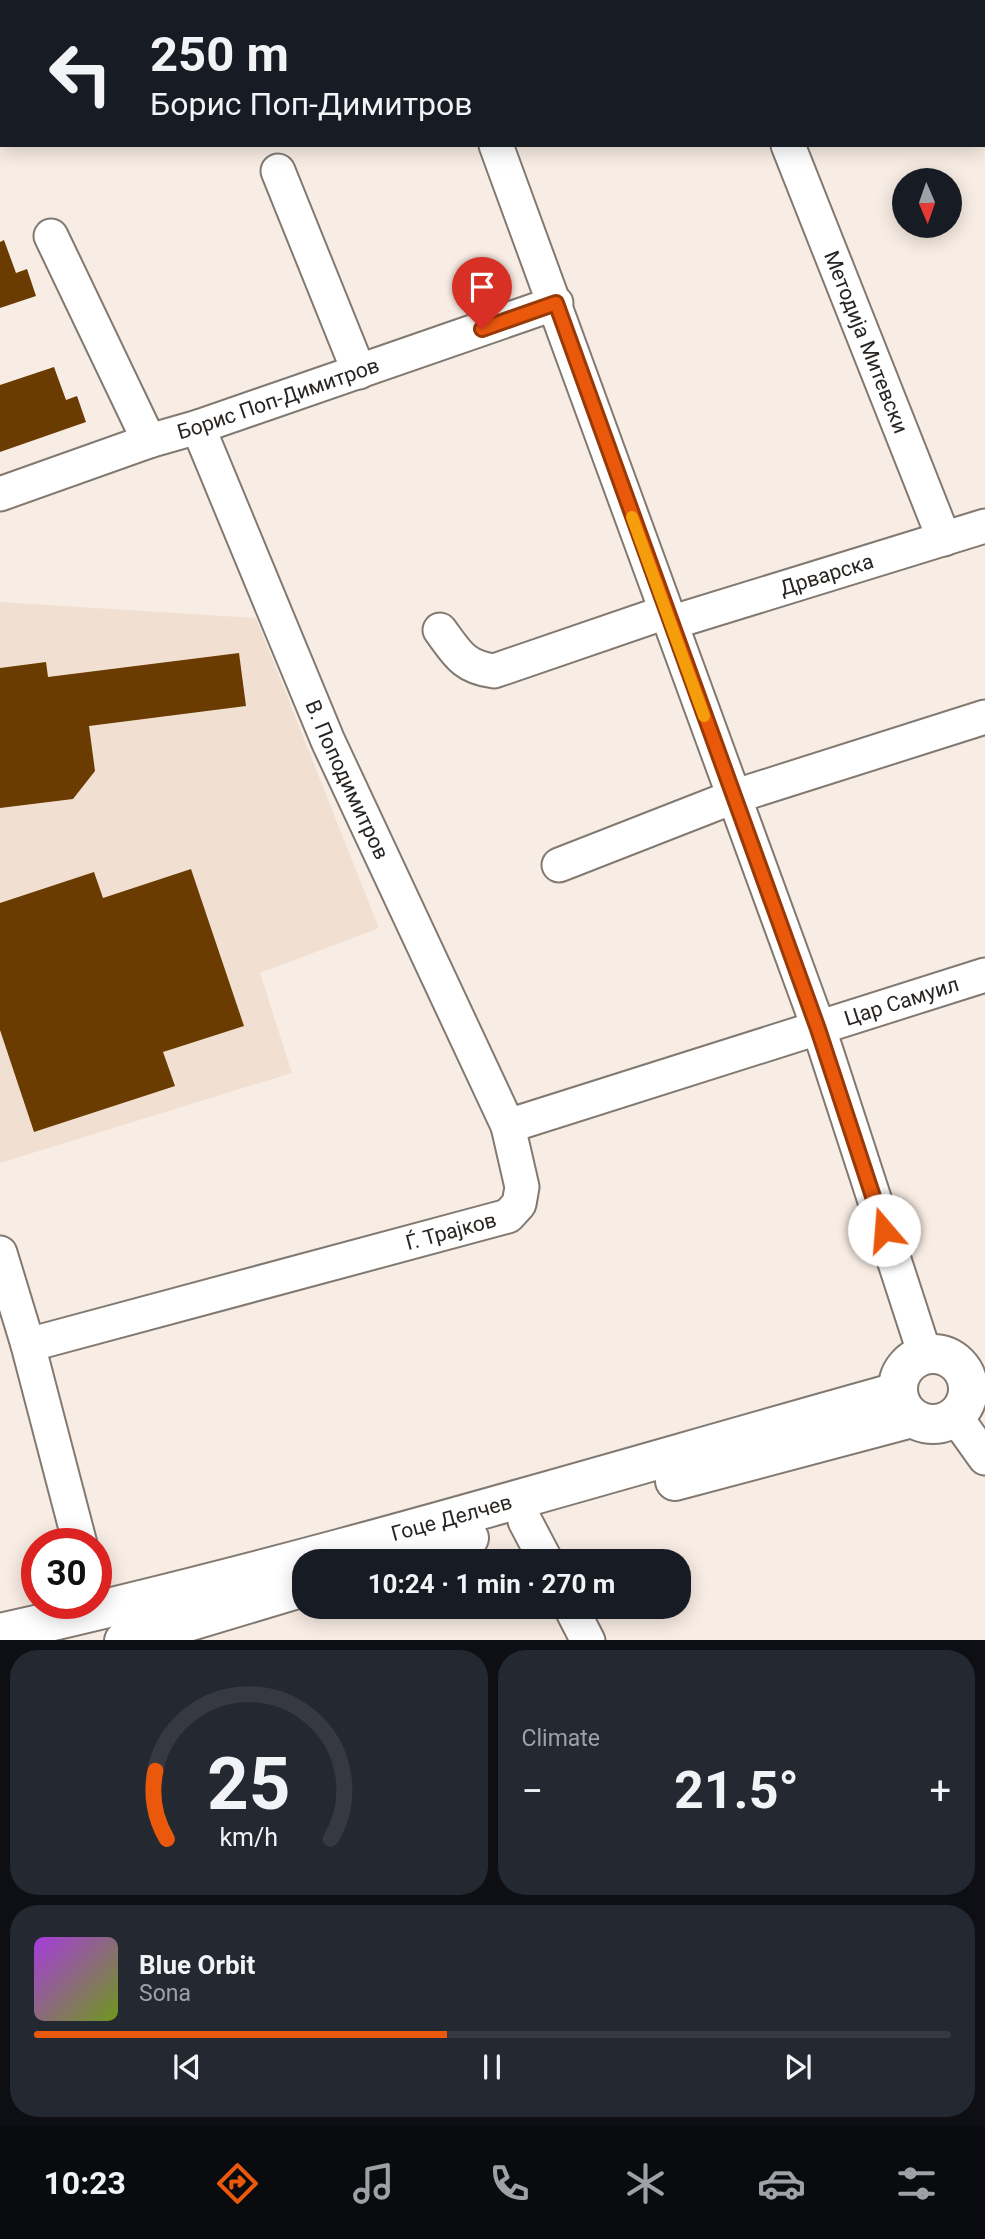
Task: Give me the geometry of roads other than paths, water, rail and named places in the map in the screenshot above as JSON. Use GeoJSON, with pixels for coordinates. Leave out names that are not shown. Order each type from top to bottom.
{"type":"FeatureCollection","features":[{"type":"Feature","properties":{"kind":"main road"},"geometry":{"type":"LineString","coordinates":[[925,1355],[941,1355],[953,1361],[971,1391],[941,1423],[930,1424],[905,1405],[900,1376],[913,1360],[925,1355]]}},
{"type":"Feature","properties":{"kind":"main road","name":"Гоце Делчев"},"geometry":{"type":"LineString","coordinates":[[434,1549],[905,1405]]}},
{"type":"Feature","properties":{"kind":"main road","name":"Гоце Делчев"},"geometry":{"type":"LineString","coordinates":[[112,1603],[905,1405]]}},
{"type":"Feature","properties":{"kind":"main road"},"geometry":{"type":"LineString","coordinates":[[124,1640],[292,1591]]}},
{"type":"Feature","properties":{"kind":"main road","name":"Гоце Делчев"},"geometry":{"type":"LineString","coordinates":[[0,1633],[52,1619]]}},
{"type":"Feature","properties":{"kind":"street"},"geometry":{"type":"LineString","coordinates":[[497,147],[556,303],[818,1029],[925,1355]]}},
{"type":"Feature","properties":{"kind":"street","name":"Методија Митевски"},"geometry":{"type":"LineString","coordinates":[[789,147],[944,539]]}},
{"type":"Feature","properties":{"kind":"street"},"geometry":{"type":"LineString","coordinates":[[278,171],[359,372]]}},
{"type":"Feature","properties":{"kind":"street"},"geometry":{"type":"LineString","coordinates":[[51,236],[149,441]]}},
{"type":"Feature","properties":{"kind":"street","name":"Борис Поп-Димитров"},"geometry":{"type":"LineString","coordinates":[[0,494],[556,303]]}},
{"type":"Feature","properties":{"kind":"street","name":"В. Поподимитров"},"geometry":{"type":"LineString","coordinates":[[198,427],[328,741],[508,1126]]}},
{"type":"Feature","properties":{"kind":"street","name":"Дрварска"},"geometry":{"type":"LineString","coordinates":[[440,630],[464,662],[479,669],[494,671],[668,617],[985,526]]}},
{"type":"Feature","properties":{"kind":"street"},"geometry":{"type":"LineString","coordinates":[[559,865],[733,797],[985,717]]}},
{"type":"Feature","properties":{"kind":"street","name":"Цар Самуил"},"geometry":{"type":"LineString","coordinates":[[818,1029],[985,975]]}},
{"type":"Feature","properties":{"kind":"street"},"geometry":{"type":"LineString","coordinates":[[508,1126],[818,1029]]}},
{"type":"Feature","properties":{"kind":"street","name":"Ѓ. Трајков"},"geometry":{"type":"LineString","coordinates":[[28,1345],[508,1216],[519,1203],[522,1187],[508,1126]]}},
{"type":"Feature","properties":{"kind":"street"},"geometry":{"type":"LineString","coordinates":[[0,1253],[28,1345],[76,1528]]}},
{"type":"Feature","properties":{"kind":"street"},"geometry":{"type":"LineString","coordinates":[[971,1391],[985,1458]]}},
{"type":"Feature","properties":{"kind":"street"},"geometry":{"type":"LineString","coordinates":[[526,1521],[540,1549]]}},
{"type":"Feature","properties":{"kind":"street"},"geometry":{"type":"LineString","coordinates":[[576,1619],[587,1640]]}}]}
